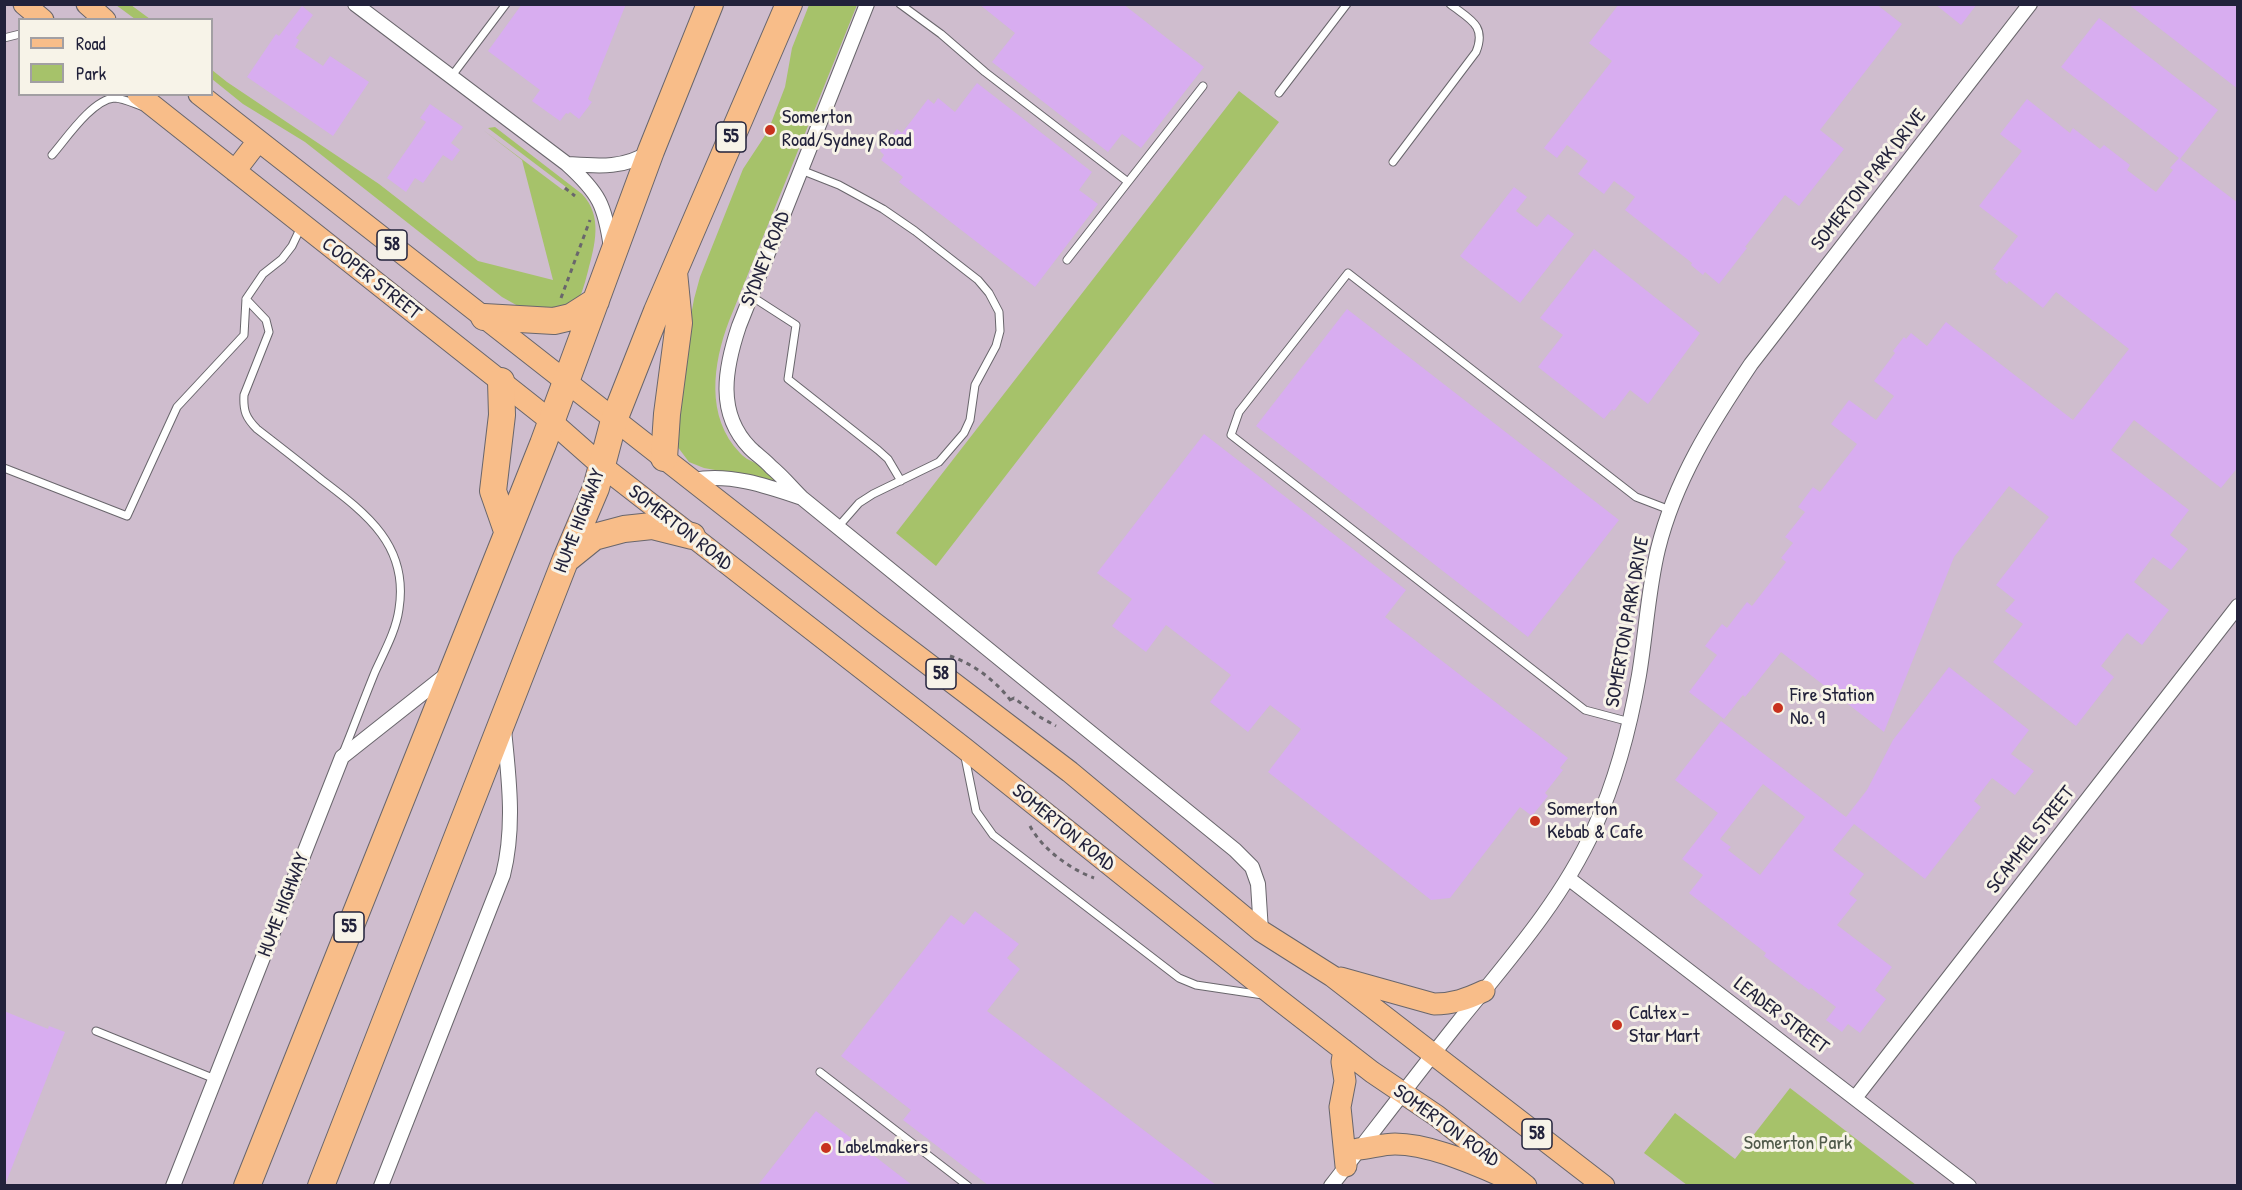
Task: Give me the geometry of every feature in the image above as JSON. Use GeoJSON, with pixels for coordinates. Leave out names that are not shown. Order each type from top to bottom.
{"type":"FeatureCollection","features":[{"type":"Feature","properties":{"kind":"highway","name":"55"},"geometry":{"type":"LineString","coordinates":[[247,1185],[454,669],[551,421],[651,151],[710,4]]}},
{"type":"Feature","properties":{"kind":"highway","name":"55"},"geometry":{"type":"LineString","coordinates":[[614,420],[674,269],[789,4]]}},
{"type":"Feature","properties":{"kind":"highway"},"geometry":{"type":"LineString","coordinates":[[664,458],[667,414],[680,323],[674,269]]}},
{"type":"Feature","properties":{"kind":"highway"},"geometry":{"type":"LineString","coordinates":[[484,317],[554,321],[570,317],[596,301]]}},
{"type":"Feature","properties":{"kind":"highway"},"geometry":{"type":"LineString","coordinates":[[501,381],[502,415],[493,491],[507,531]]}},
{"type":"Feature","properties":{"kind":"highway","name":"HUME HIGHWAY"},"geometry":{"type":"LineString","coordinates":[[321,1185],[504,722],[565,561],[596,488],[614,420]]}},
{"type":"Feature","properties":{"kind":"highway"},"geometry":{"type":"LineString","coordinates":[[565,561],[594,537],[624,529],[652,526],[692,536]]}},
{"type":"Feature","properties":{"kind":"main road"},"geometry":{"type":"LineString","coordinates":[[24,4],[41,18]]}},
{"type":"Feature","properties":{"kind":"main road"},"geometry":{"type":"LineString","coordinates":[[87,4],[103,18]]}},
{"type":"Feature","properties":{"kind":"main road","name":"COOPER STREET"},"geometry":{"type":"LineString","coordinates":[[140,96],[551,421],[602,466]]}},
{"type":"Feature","properties":{"kind":"main road","name":"COOPER STREET"},"geometry":{"type":"LineString","coordinates":[[202,96],[614,420]]}},
{"type":"Feature","properties":{"kind":"main road"},"geometry":{"type":"LineString","coordinates":[[235,171],[258,141]]}},
{"type":"Feature","properties":{"kind":"main road","name":"58"},"geometry":{"type":"LineString","coordinates":[[614,420],[1070,772],[1261,931],[1332,976],[1604,1185]]}},
{"type":"Feature","properties":{"kind":"main road","name":"SOMERTON ROAD"},"geometry":{"type":"LineString","coordinates":[[602,466],[964,748],[1274,996],[1344,1050],[1437,1116],[1526,1185]]}},
{"type":"Feature","properties":{"kind":"main road"},"geometry":{"type":"LineString","coordinates":[[1332,976],[1434,1005],[1465,1000],[1484,991]]}},
{"type":"Feature","properties":{"kind":"main road"},"geometry":{"type":"LineString","coordinates":[[1344,1050],[1342,1062],[1345,1081],[1340,1107],[1352,1158],[1394,1144],[1416,1147],[1461,1159],[1526,1185]]}},
{"type":"Feature","properties":{"kind":"street"},"geometry":{"type":"LineString","coordinates":[[355,4],[584,179],[601,202],[608,222],[612,256]]}},
{"type":"Feature","properties":{"kind":"street","name":"SYDNEY ROAD"},"geometry":{"type":"LineString","coordinates":[[802,498],[750,448],[737,431],[730,416],[726,397],[726,375],[729,355],[751,296],[867,4]]}},
{"type":"Feature","properties":{"kind":"street","name":"SOMERTON PARK DRIVE"},"geometry":{"type":"LineString","coordinates":[[1331,1185],[1531,932],[1568,878],[1594,829],[1616,772],[1630,722],[1639,673],[1648,594],[1659,546],[1670,510],[1689,463],[1715,418],[1751,364],[2030,4]]}},
{"type":"Feature","properties":{"kind":"street"},"geometry":{"type":"LineString","coordinates":[[567,164],[607,167],[627,163],[651,151]]}},
{"type":"Feature","properties":{"kind":"street"},"geometry":{"type":"LineString","coordinates":[[693,480],[721,477],[765,486],[802,498],[1235,850],[1252,867],[1258,884],[1261,931]]}},
{"type":"Feature","properties":{"kind":"street","name":"SCAMMEL STREET"},"geometry":{"type":"LineString","coordinates":[[1856,1098],[2238,606]]}},
{"type":"Feature","properties":{"kind":"street"},"geometry":{"type":"LineString","coordinates":[[342,757],[454,669]]}},
{"type":"Feature","properties":{"kind":"street","name":"HUME HIGHWAY"},"geometry":{"type":"LineString","coordinates":[[381,1185],[503,875],[510,842],[511,812],[504,722]]}},
{"type":"Feature","properties":{"kind":"street","name":"HUME HIGHWAY"},"geometry":{"type":"LineString","coordinates":[[173,1185],[342,757]]}},
{"type":"Feature","properties":{"kind":"street","name":"LEADER STREET"},"geometry":{"type":"LineString","coordinates":[[1568,878],[1969,1185]]}},
{"type":"Feature","properties":{"kind":"lane"},"geometry":{"type":"LineString","coordinates":[[451,77],[507,4]]}},
{"type":"Feature","properties":{"kind":"lane"},"geometry":{"type":"LineString","coordinates":[[900,4],[1128,182]]}},
{"type":"Feature","properties":{"kind":"lane"},"geometry":{"type":"LineString","coordinates":[[1279,93],[1347,4]]}},
{"type":"Feature","properties":{"kind":"lane"},"geometry":{"type":"LineString","coordinates":[[1393,162],[1476,51],[1480,41],[1475,23],[1450,4]]}},
{"type":"Feature","properties":{"kind":"lane"},"geometry":{"type":"LineString","coordinates":[[1067,260],[1203,86]]}},
{"type":"Feature","properties":{"kind":"lane"},"geometry":{"type":"LineString","coordinates":[[52,155],[96,106],[117,98],[146,108],[177,126]]}},
{"type":"Feature","properties":{"kind":"lane"},"geometry":{"type":"LineString","coordinates":[[801,170],[839,185],[883,209],[915,231],[978,280],[989,293],[999,312],[1000,331],[996,346],[975,385],[970,420],[964,433],[939,462],[859,503],[838,527]]}},
{"type":"Feature","properties":{"kind":"lane"},"geometry":{"type":"LineString","coordinates":[[4,468],[128,516],[177,407],[244,335],[246,299],[263,274],[282,259],[292,246],[302,224]]}},
{"type":"Feature","properties":{"kind":"lane"},"geometry":{"type":"LineString","coordinates":[[1630,722],[1585,710],[1231,435],[1239,412],[1348,273],[1636,497],[1670,510]]}},
{"type":"Feature","properties":{"kind":"lane"},"geometry":{"type":"LineString","coordinates":[[751,296],[796,325],[788,379],[888,459],[901,481]]}},
{"type":"Feature","properties":{"kind":"lane"},"geometry":{"type":"LineString","coordinates":[[246,299],[266,320],[269,332],[244,395],[243,406],[246,418],[364,512],[380,529],[391,548],[397,566],[400,598],[393,632],[342,757]]}},
{"type":"Feature","properties":{"kind":"lane"},"geometry":{"type":"LineString","coordinates":[[964,748],[976,811],[993,835],[1179,978],[1196,985],[1274,996]]}},
{"type":"Feature","properties":{"kind":"lane"},"geometry":{"type":"LineString","coordinates":[[96,1031],[215,1080]]}},
{"type":"Feature","properties":{"kind":"lane"},"geometry":{"type":"LineString","coordinates":[[820,1072],[968,1185]]}},
{"type":"Feature","properties":{"kind":"path"},"geometry":{"type":"LineString","coordinates":[[565,188],[579,199]]}},
{"type":"Feature","properties":{"kind":"path"},"geometry":{"type":"LineString","coordinates":[[559,302],[590,221],[591,211]]}},
{"type":"Feature","properties":{"kind":"shaded area"},"geometry":{"type":"Polygon","coordinates":[[[5,5],[2237,5],[2237,1185],[5,1186],[5,5]]]}},
{"type":"Feature","properties":{"kind":"green space"},"geometry":{"type":"Polygon","coordinates":[[[116,5],[131,5],[149,18],[134,18],[116,5]]]}},
{"type":"Feature","properties":{"kind":"green space"},"geometry":{"type":"Polygon","coordinates":[[[809,5],[857,5],[729,321],[723,337],[716,372],[717,406],[721,423],[729,439],[742,455],[762,467],[776,481],[704,468],[689,462],[677,446],[677,392],[700,277],[743,169],[768,131],[785,87],[792,48],[809,5]]]}},
{"type":"Feature","properties":{"kind":"green space"},"geometry":{"type":"Polygon","coordinates":[[[213,71],[379,184],[478,261],[553,280],[522,160],[483,130],[563,190],[566,187],[488,128],[495,127],[582,194],[589,203],[596,231],[580,297],[571,311],[518,306],[502,297],[305,142],[243,104],[213,80],[213,71]]]}},
{"type":"Feature","properties":{"kind":"green space"},"geometry":{"type":"Polygon","coordinates":[[[1239,91],[1279,122],[936,566],[896,533],[1239,91]]]}},
{"type":"Feature","properties":{"kind":"green space","name":"Somerton Park"},"geometry":{"type":"Polygon","coordinates":[[[1790,1088],[1916,1185],[1687,1185],[1644,1153],[1675,1113],[1735,1159],[1790,1088]]]}},
{"type":"Feature","properties":{"kind":"building"},"geometry":{"type":"Polygon","coordinates":[[[522,4],[626,4],[588,99],[592,102],[579,119],[570,112],[566,113],[560,121],[532,101],[540,90],[488,51],[522,4]]]}},
{"type":"Feature","properties":{"kind":"building"},"geometry":{"type":"Polygon","coordinates":[[[979,4],[1123,4],[1204,67],[1141,148],[1122,134],[1108,152],[992,62],[1015,33],[979,4]]]}},
{"type":"Feature","properties":{"kind":"building"},"geometry":{"type":"Polygon","coordinates":[[[1619,4],[1876,4],[1902,24],[1820,130],[1844,149],[1799,206],[1785,195],[1719,284],[1705,272],[1703,275],[1691,265],[1692,263],[1625,210],[1635,197],[1614,181],[1604,194],[1578,174],[1588,161],[1567,145],[1557,158],[1544,148],[1612,61],[1589,43],[1619,4]]]}},
{"type":"Feature","properties":{"kind":"building"},"geometry":{"type":"Polygon","coordinates":[[[1935,4],[1977,4],[1961,25],[1935,4]]]}},
{"type":"Feature","properties":{"kind":"building"},"geometry":{"type":"Polygon","coordinates":[[[2128,4],[2238,4],[2238,89],[2128,4]]]}},
{"type":"Feature","properties":{"kind":"building"},"geometry":{"type":"Polygon","coordinates":[[[302,6],[313,15],[296,38],[299,40],[295,47],[323,66],[330,56],[369,82],[333,136],[247,77],[276,34],[279,36],[302,6]]]}},
{"type":"Feature","properties":{"kind":"building"},"geometry":{"type":"Polygon","coordinates":[[[2099,18],[2218,110],[2180,159],[2238,203],[2238,467],[2221,488],[2134,420],[2111,450],[2189,510],[2170,535],[2188,549],[2171,570],[2153,557],[2134,582],[2169,610],[2142,645],[2127,633],[2101,666],[2114,677],[2076,726],[1993,662],[2023,624],[2005,611],[2015,600],[1996,585],[2049,517],[2009,486],[1954,557],[1884,732],[1781,652],[1724,719],[1689,692],[1717,655],[1705,646],[1722,624],[1727,628],[1747,602],[1752,606],[1786,562],[1781,558],[1793,543],[1785,537],[1805,512],[1798,507],[1813,487],[1820,492],[1857,444],[1831,424],[1849,400],[1876,420],[1894,396],[1874,381],[1904,337],[1906,339],[1911,333],[1927,346],[1946,322],[2073,420],[2129,349],[2056,292],[2043,308],[2009,281],[2007,284],[1995,274],[1997,271],[1993,269],[2018,236],[1979,206],[2022,151],[2000,134],[2027,99],[2070,133],[2073,128],[2100,149],[2104,145],[2130,165],[2127,170],[2156,192],[2173,170],[2170,168],[2179,158],[2061,67],[2099,18]]]}},
{"type":"Feature","properties":{"kind":"building"},"geometry":{"type":"Polygon","coordinates":[[[977,83],[1092,172],[1079,190],[1098,204],[1035,287],[899,182],[903,177],[881,160],[884,155],[880,151],[897,129],[902,133],[928,99],[934,104],[938,98],[955,112],[977,83]]]}},
{"type":"Feature","properties":{"kind":"building"},"geometry":{"type":"Polygon","coordinates":[[[430,104],[463,127],[451,143],[460,150],[452,161],[443,155],[423,183],[415,178],[406,192],[387,178],[426,122],[420,118],[430,104]]]}},
{"type":"Feature","properties":{"kind":"building"},"geometry":{"type":"Polygon","coordinates":[[[1514,187],[1527,197],[1516,211],[1537,227],[1548,214],[1574,234],[1520,303],[1460,256],[1514,187]]]}},
{"type":"Feature","properties":{"kind":"building"},"geometry":{"type":"Polygon","coordinates":[[[1594,249],[1700,333],[1648,404],[1630,390],[1614,411],[1612,409],[1604,419],[1538,367],[1563,335],[1540,318],[1594,249]]]}},
{"type":"Feature","properties":{"kind":"building"},"geometry":{"type":"Polygon","coordinates":[[[1347,309],[1619,520],[1528,637],[1256,426],[1347,309]]]}},
{"type":"Feature","properties":{"kind":"building"},"geometry":{"type":"Polygon","coordinates":[[[1204,434],[1406,590],[1385,617],[1568,758],[1560,768],[1563,770],[1545,793],[1548,796],[1532,816],[1520,807],[1450,898],[1431,900],[1268,772],[1301,729],[1270,705],[1248,732],[1210,702],[1231,675],[1166,625],[1146,652],[1112,626],[1132,599],[1097,573],[1204,434]]]}},
{"type":"Feature","properties":{"kind":"building"},"geometry":{"type":"Polygon","coordinates":[[[1949,667],[2029,730],[2011,754],[2034,771],[2015,795],[1992,778],[1974,801],[1981,807],[1925,879],[1854,824],[1833,850],[1864,874],[1849,894],[1857,900],[1837,925],[1892,967],[1875,990],[1886,999],[1860,1033],[1848,1024],[1842,1032],[1826,1020],[1836,1007],[1764,956],[1766,953],[1689,893],[1703,875],[1682,859],[1718,813],[1675,780],[1721,721],[1846,817],[1867,790],[1893,740],[1949,667]],[[1763,784],[1720,839],[1731,847],[1728,850],[1760,875],[1805,817],[1763,784]]]}},
{"type":"Feature","properties":{"kind":"building"},"geometry":{"type":"Polygon","coordinates":[[[975,911],[1019,944],[1007,958],[1020,969],[987,1011],[1216,1185],[988,1185],[903,1120],[911,1110],[841,1056],[951,915],[964,925],[975,911]]]}},
{"type":"Feature","properties":{"kind":"building"},"geometry":{"type":"Polygon","coordinates":[[[4,1011],[48,1029],[49,1026],[65,1032],[5,1185],[4,1011]]]}},
{"type":"Feature","properties":{"kind":"building","name":"Labelmakers"},"geometry":{"type":"Polygon","coordinates":[[[816,1111],[912,1185],[758,1185],[816,1111]]]}},
{"type":"Feature","properties":{"kind":"place","name":"Somerton Road/Sydney Road"},"geometry":{"type":"Point","coordinates":[770,130]}},
{"type":"Feature","properties":{"kind":"place","name":"Fire Station No. 9"},"geometry":{"type":"Point","coordinates":[1778,708]}},
{"type":"Feature","properties":{"kind":"place","name":"Somerton Kebab & Cafe"},"geometry":{"type":"Point","coordinates":[1535,821]}},
{"type":"Feature","properties":{"kind":"place","name":"Caltex - Star Mart"},"geometry":{"type":"Point","coordinates":[1617,1025]}},
{"type":"Feature","properties":{"kind":"place","name":"Labelmakers"},"geometry":{"type":"Point","coordinates":[826,1148]}}]}
